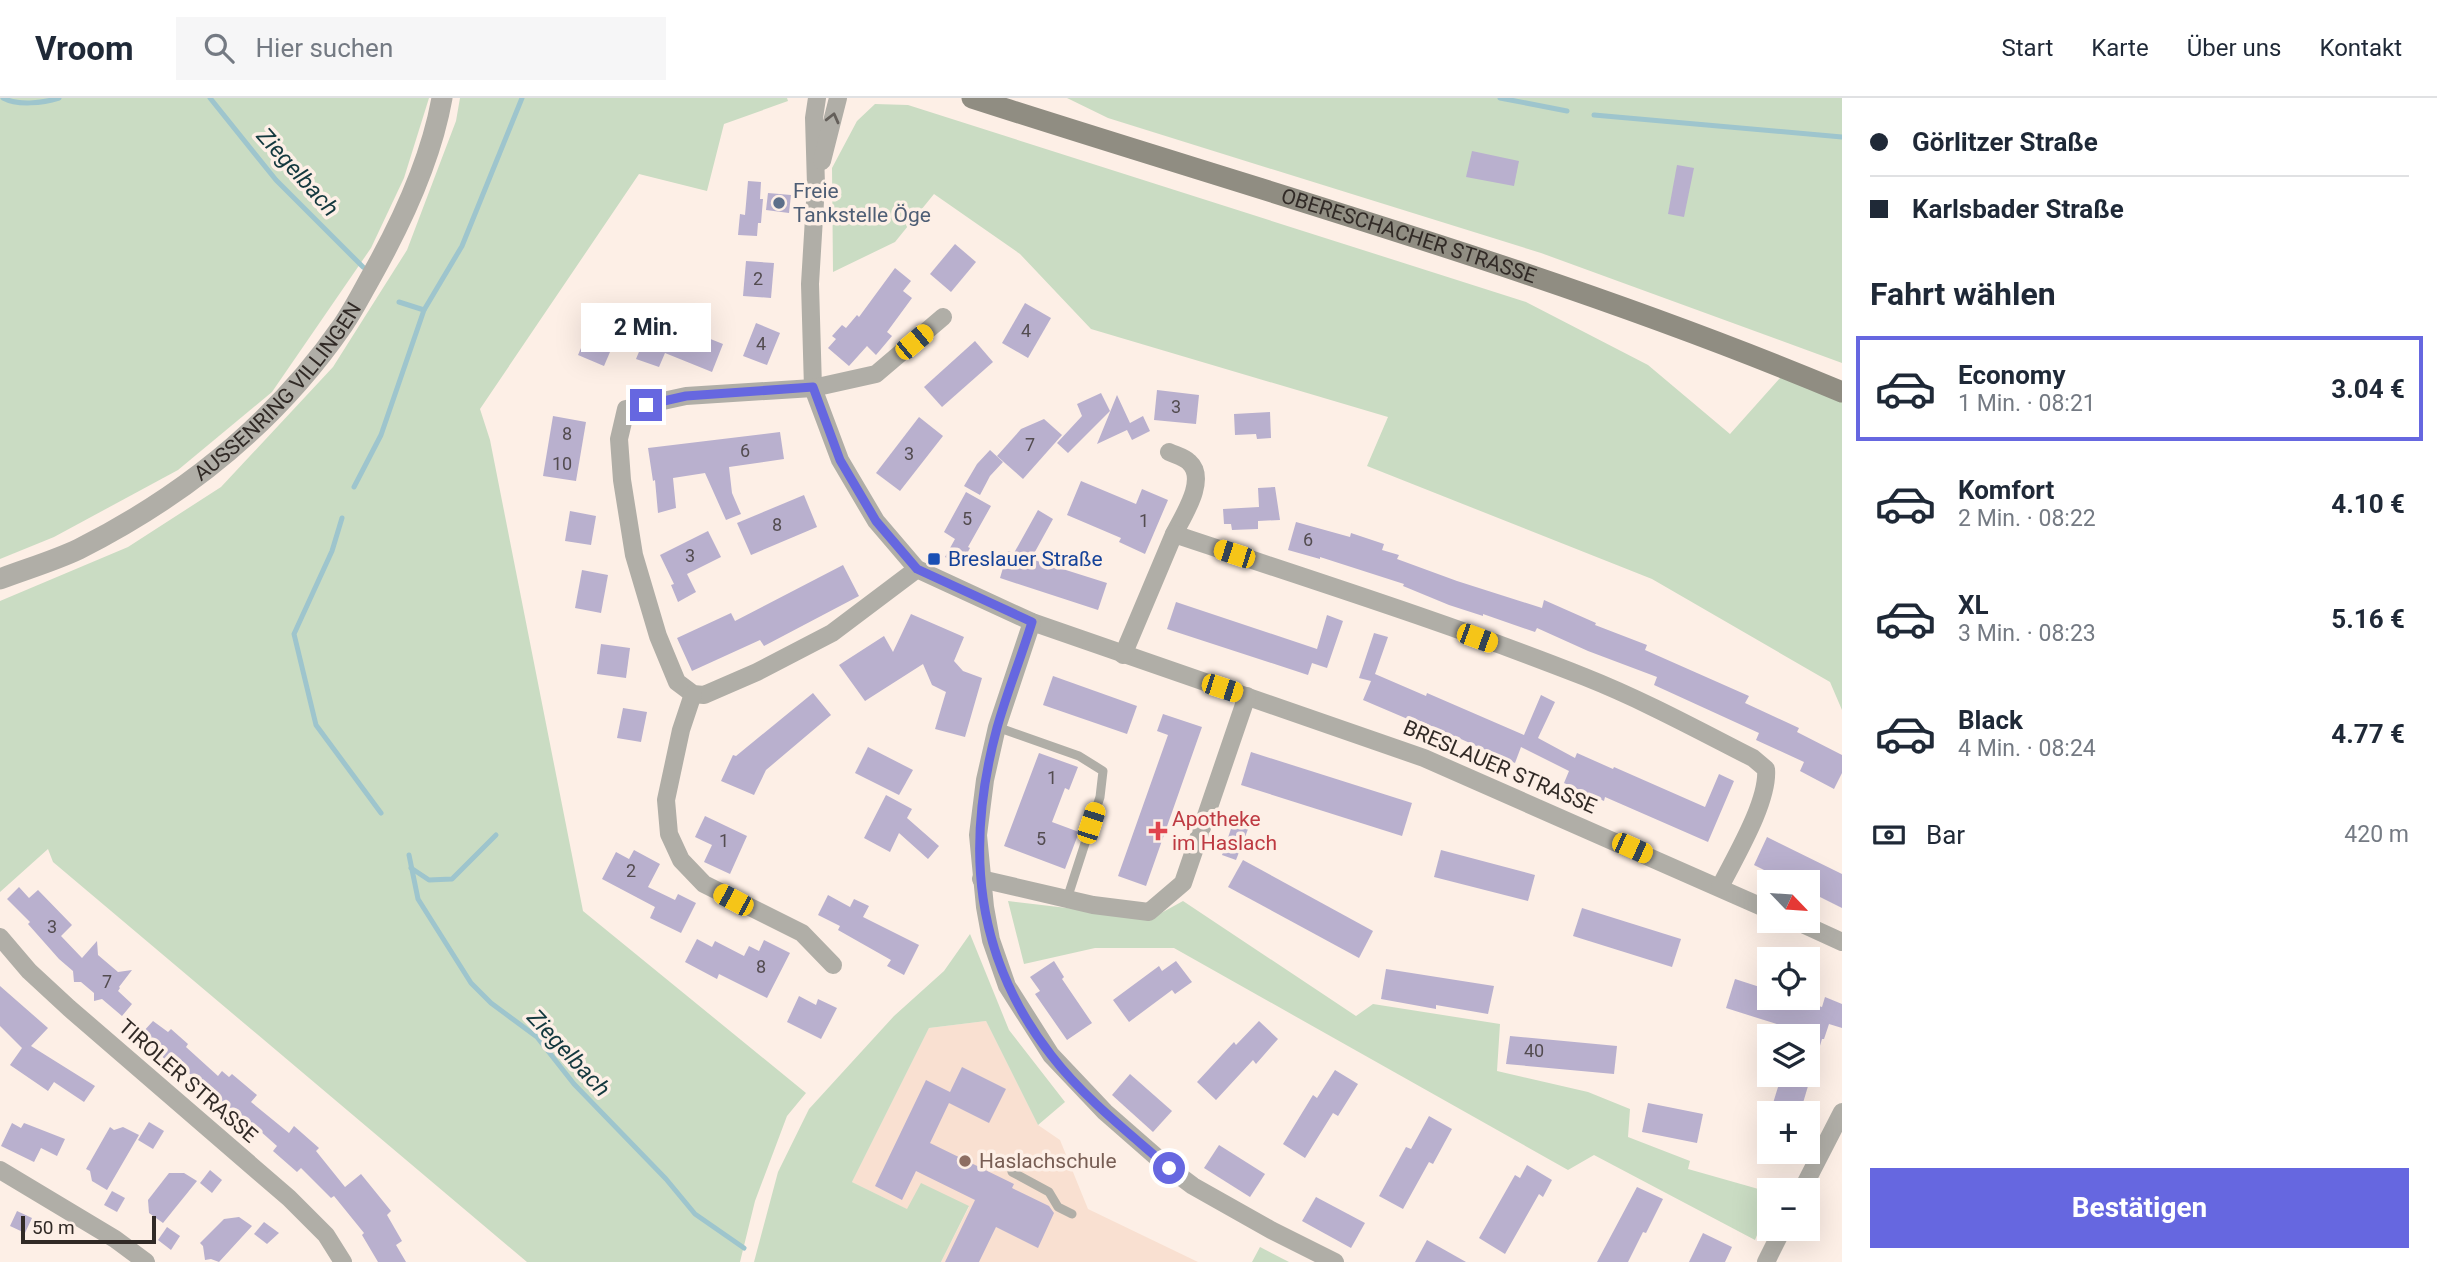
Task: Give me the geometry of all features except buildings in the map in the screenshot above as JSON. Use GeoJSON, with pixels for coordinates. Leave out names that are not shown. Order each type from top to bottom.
{"type":"FeatureCollection","features":[{"type":"Feature","properties":{"kind":"main road","name":"OBERESCHACHER STRASSE"},"geometry":{"type":"LineString","coordinates":[[972,98],[1334,211],[1531,276],[1686,331],[1842,392]]}},
{"type":"Feature","properties":{"kind":"street","name":"AUSSENRING VILLINGEN"},"geometry":{"type":"LineString","coordinates":[[0,579],[77,550],[174,494],[256,428],[293,389],[344,324],[387,249],[417,184],[442,98]]}},
{"type":"Feature","properties":{"kind":"street"},"geometry":{"type":"LineString","coordinates":[[806,98],[814,118]]}},
{"type":"Feature","properties":{"kind":"street","name":"BRESLAUER STRASSE"},"geometry":{"type":"LineString","coordinates":[[817,98],[814,118],[816,185],[810,284],[813,387],[840,460],[876,521],[917,569],[1032,622],[1424,758],[1757,904]]}},
{"type":"Feature","properties":{"kind":"street","name":"BRESLAUER STRASSE"},"geometry":{"type":"LineString","coordinates":[[816,185],[838,98]]}},
{"type":"Feature","properties":{"kind":"street"},"geometry":{"type":"LineString","coordinates":[[917,569],[832,633],[757,672],[704,695],[693,694],[677,682],[658,636],[634,555],[622,480],[619,439],[626,409],[686,396],[813,387],[876,374],[943,317]]}},
{"type":"Feature","properties":{"kind":"street"},"geometry":{"type":"LineString","coordinates":[[1123,655],[1196,485],[1196,472],[1188,461],[1168,452]]}},
{"type":"Feature","properties":{"kind":"street"},"geometry":{"type":"LineString","coordinates":[[1174,534],[1373,600],[1587,678],[1753,758],[1766,769],[1767,781],[1762,800],[1720,887]]}},
{"type":"Feature","properties":{"kind":"street"},"geometry":{"type":"LineString","coordinates":[[1032,622],[998,727],[985,780],[978,835],[981,879],[992,940],[1007,986],[1051,1055],[1105,1112],[1169,1168],[1194,1186],[1271,1230],[1335,1262]]}},
{"type":"Feature","properties":{"kind":"street"},"geometry":{"type":"LineString","coordinates":[[693,694],[681,730],[666,800],[669,834],[681,860],[704,884],[802,933],[833,965]]}},
{"type":"Feature","properties":{"kind":"street"},"geometry":{"type":"LineString","coordinates":[[981,879],[1067,899],[1149,912],[1183,883],[1247,696]]}},
{"type":"Feature","properties":{"kind":"street"},"geometry":{"type":"LineString","coordinates":[[1820,932],[1842,942]]}},
{"type":"Feature","properties":{"kind":"street","name":"TIROLER STRASSE"},"geometry":{"type":"LineString","coordinates":[[0,937],[29,971],[69,1008],[289,1198],[326,1235],[343,1262]]}},
{"type":"Feature","properties":{"kind":"street"},"geometry":{"type":"LineString","coordinates":[[1809,1178],[1840,1123]]}},
{"type":"Feature","properties":{"kind":"street"},"geometry":{"type":"LineString","coordinates":[[0,1170],[103,1232],[146,1262]]}},
{"type":"Feature","properties":{"kind":"street"},"geometry":{"type":"LineString","coordinates":[[1766,1262],[1776,1241]]}},
{"type":"Feature","properties":{"kind":"lane"},"geometry":{"type":"LineString","coordinates":[[998,727],[1079,756],[1104,771],[1100,797],[1067,899]]}},
{"type":"Feature","properties":{"kind":"lane"},"geometry":{"type":"LineString","coordinates":[[1012,1172],[1049,1192],[1058,1207],[1072,1214]]}},
{"type":"Feature","properties":{"kind":"shaded area","name":"Haslachschule"},"geometry":{"type":"Polygon","coordinates":[[[986,1021],[1038,1125],[1060,1140],[1088,1209],[1198,1262],[941,1262],[969,1207],[908,1210],[852,1182],[929,1028],[986,1021]]]}},
{"type":"Feature","properties":{"kind":"green space"},"geometry":{"type":"Polygon","coordinates":[[[0,98],[429,98],[404,178],[371,248],[272,392],[178,470],[54,537],[0,559],[0,98]]]}},
{"type":"Feature","properties":{"kind":"green space"},"geometry":{"type":"Polygon","coordinates":[[[460,98],[787,98],[788,101],[724,124],[707,191],[639,174],[480,409],[490,440],[583,911],[806,1093],[787,1116],[755,1201],[740,1262],[527,1262],[53,862],[48,849],[0,892],[0,601],[128,547],[221,487],[333,367],[407,250],[456,121],[460,98]]]}},
{"type":"Feature","properties":{"kind":"green space"},"geometry":{"type":"Polygon","coordinates":[[[1067,98],[1842,98],[1842,363],[1541,253],[1108,118],[1067,98]]]}},
{"type":"Feature","properties":{"kind":"green space"},"geometry":{"type":"Polygon","coordinates":[[[875,104],[908,105],[1526,302],[1648,365],[1730,434],[1781,377],[1842,402],[1842,710],[1830,682],[1652,579],[1367,466],[1388,417],[1091,329],[1020,254],[934,194],[895,242],[833,272],[832,168],[857,121],[875,104]]]}},
{"type":"Feature","properties":{"kind":"green space"},"geometry":{"type":"Polygon","coordinates":[[[1008,901],[1152,918],[1183,901],[1356,1016],[1373,1004],[1500,1024],[1497,1071],[1588,1092],[1630,1109],[1628,1137],[1690,1161],[1688,1169],[1757,1189],[1757,1235],[1755,1240],[1594,1155],[1568,1170],[1174,948],[1095,948],[1024,964],[1008,901]]]}},
{"type":"Feature","properties":{"kind":"green space"},"geometry":{"type":"Polygon","coordinates":[[[970,934],[1009,1030],[1065,1102],[1038,1125],[986,1021],[929,1028],[852,1182],[907,1209],[921,1183],[969,1206],[941,1262],[754,1262],[778,1172],[809,1109],[894,1016],[944,971],[970,934]]]}},
{"type":"Feature","properties":{"kind":"green space"},"geometry":{"type":"Polygon","coordinates":[[[1260,1247],[1289,1262],[1252,1262],[1260,1247]]]}},
{"type":"Feature","properties":{"kind":"waterway","name":"Ziegelbach"},"geometry":{"type":"LineString","coordinates":[[3,98],[31,103],[59,98]]}},
{"type":"Feature","properties":{"kind":"waterway","name":"Ziegelbach"},"geometry":{"type":"LineString","coordinates":[[210,98],[276,180],[363,267]]}},
{"type":"Feature","properties":{"kind":"waterway"},"geometry":{"type":"LineString","coordinates":[[354,487],[381,435],[424,310],[462,246],[522,98]]}},
{"type":"Feature","properties":{"kind":"waterway"},"geometry":{"type":"LineString","coordinates":[[1500,98],[1567,111]]}},
{"type":"Feature","properties":{"kind":"waterway"},"geometry":{"type":"LineString","coordinates":[[1594,115],[1842,137]]}},
{"type":"Feature","properties":{"kind":"waterway","name":"Ziegelbach"},"geometry":{"type":"LineString","coordinates":[[399,302],[424,310]]}},
{"type":"Feature","properties":{"kind":"waterway","name":"Ziegelbach"},"geometry":{"type":"LineString","coordinates":[[342,518],[332,551],[294,634],[316,725],[381,813]]}},
{"type":"Feature","properties":{"kind":"waterway"},"geometry":{"type":"LineString","coordinates":[[411,868],[429,880],[452,879],[496,835]]}},
{"type":"Feature","properties":{"kind":"waterway","name":"Ziegelbach"},"geometry":{"type":"LineString","coordinates":[[409,855],[418,899],[471,983],[491,1003],[537,1037],[574,1084],[666,1179],[695,1214],[744,1248]]}},
{"type":"Feature","properties":{"kind":"place","name":"Freie Tankstelle Öge"},"geometry":{"type":"Point","coordinates":[779,203]}},
{"type":"Feature","properties":{"kind":"place","name":"Breslauer Straße"},"geometry":{"type":"Point","coordinates":[934,559]}},
{"type":"Feature","properties":{"kind":"place","name":"Apotheke im Haslach"},"geometry":{"type":"Point","coordinates":[1158,831]}},
{"type":"Feature","properties":{"kind":"place","name":"Haslachschule"},"geometry":{"type":"Point","coordinates":[965,1161]}},
{"type":"Feature","properties":{"kind":"route"},"geometry":{"type":"LineString","coordinates":[[646,405],[686,396],[813,387],[840,460],[876,521],[917,569],[1032,622],[998,727],[985,780],[978,835],[981,879],[992,940],[1007,986],[1051,1055],[1105,1112],[1169,1168]]}}]}
